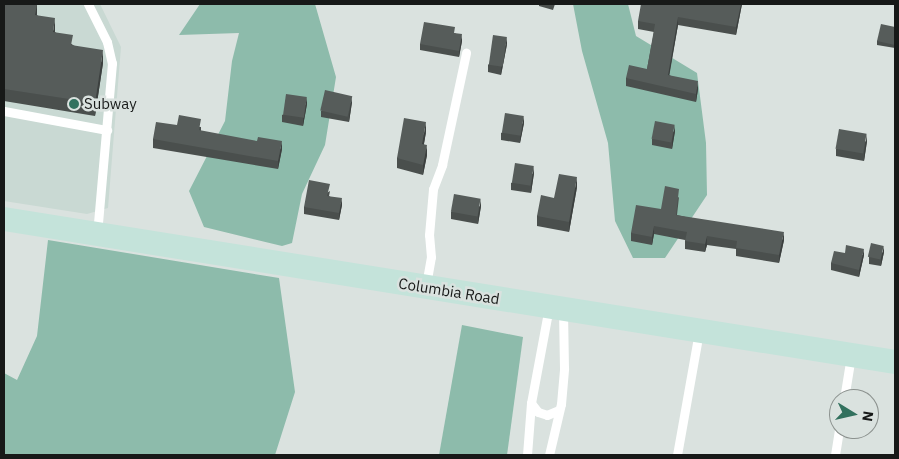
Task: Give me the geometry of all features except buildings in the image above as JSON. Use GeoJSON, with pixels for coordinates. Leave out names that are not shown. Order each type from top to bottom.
{"type":"FeatureCollection","features":[{"type":"Feature","properties":{"kind":"main road","name":"Columbia Road"},"geometry":{"type":"LineString","coordinates":[[4,219],[895,362]]}},
{"type":"Feature","properties":{"kind":"lane"},"geometry":{"type":"LineString","coordinates":[[88,4],[108,42],[112,63],[97,234]]}},
{"type":"Feature","properties":{"kind":"lane"},"geometry":{"type":"LineString","coordinates":[[426,288],[431,257],[429,235],[433,189],[442,166],[466,52]]}},
{"type":"Feature","properties":{"kind":"lane"},"geometry":{"type":"LineString","coordinates":[[4,111],[107,130]]}},
{"type":"Feature","properties":{"kind":"lane"},"geometry":{"type":"LineString","coordinates":[[527,455],[532,403],[556,308]]}},
{"type":"Feature","properties":{"kind":"lane"},"geometry":{"type":"LineString","coordinates":[[549,455],[559,410],[564,368],[556,308]]}},
{"type":"Feature","properties":{"kind":"lane"},"geometry":{"type":"LineString","coordinates":[[677,455],[699,331]]}},
{"type":"Feature","properties":{"kind":"lane"},"geometry":{"type":"LineString","coordinates":[[846,389],[851,355]]}},
{"type":"Feature","properties":{"kind":"lane"},"geometry":{"type":"LineString","coordinates":[[532,403],[538,412],[547,415],[559,410]]}},
{"type":"Feature","properties":{"kind":"lane"},"geometry":{"type":"LineString","coordinates":[[834,455],[837,439]]}},
{"type":"Feature","properties":{"kind":"shaded area"},"geometry":{"type":"Polygon","coordinates":[[[4,4],[100,4],[121,47],[108,208],[87,214],[4,201],[4,4]]]}},
{"type":"Feature","properties":{"kind":"green space"},"geometry":{"type":"Polygon","coordinates":[[[200,4],[315,4],[336,77],[325,145],[302,194],[292,243],[282,246],[204,227],[189,191],[225,121],[232,61],[239,33],[179,35],[200,4]]]}},
{"type":"Feature","properties":{"kind":"green space"},"geometry":{"type":"Polygon","coordinates":[[[573,4],[628,4],[636,36],[697,73],[706,143],[707,195],[665,258],[633,258],[615,221],[608,143],[582,51],[573,4]]]}},
{"type":"Feature","properties":{"kind":"green space"},"geometry":{"type":"Polygon","coordinates":[[[48,240],[279,278],[295,392],[275,455],[4,455],[4,373],[17,380],[37,336],[48,240]]]}},
{"type":"Feature","properties":{"kind":"green space"},"geometry":{"type":"Polygon","coordinates":[[[462,325],[523,337],[507,455],[439,455],[462,325]]]}},
{"type":"Feature","properties":{"kind":"place","name":"Subway"},"geometry":{"type":"Point","coordinates":[74,104]}}]}
